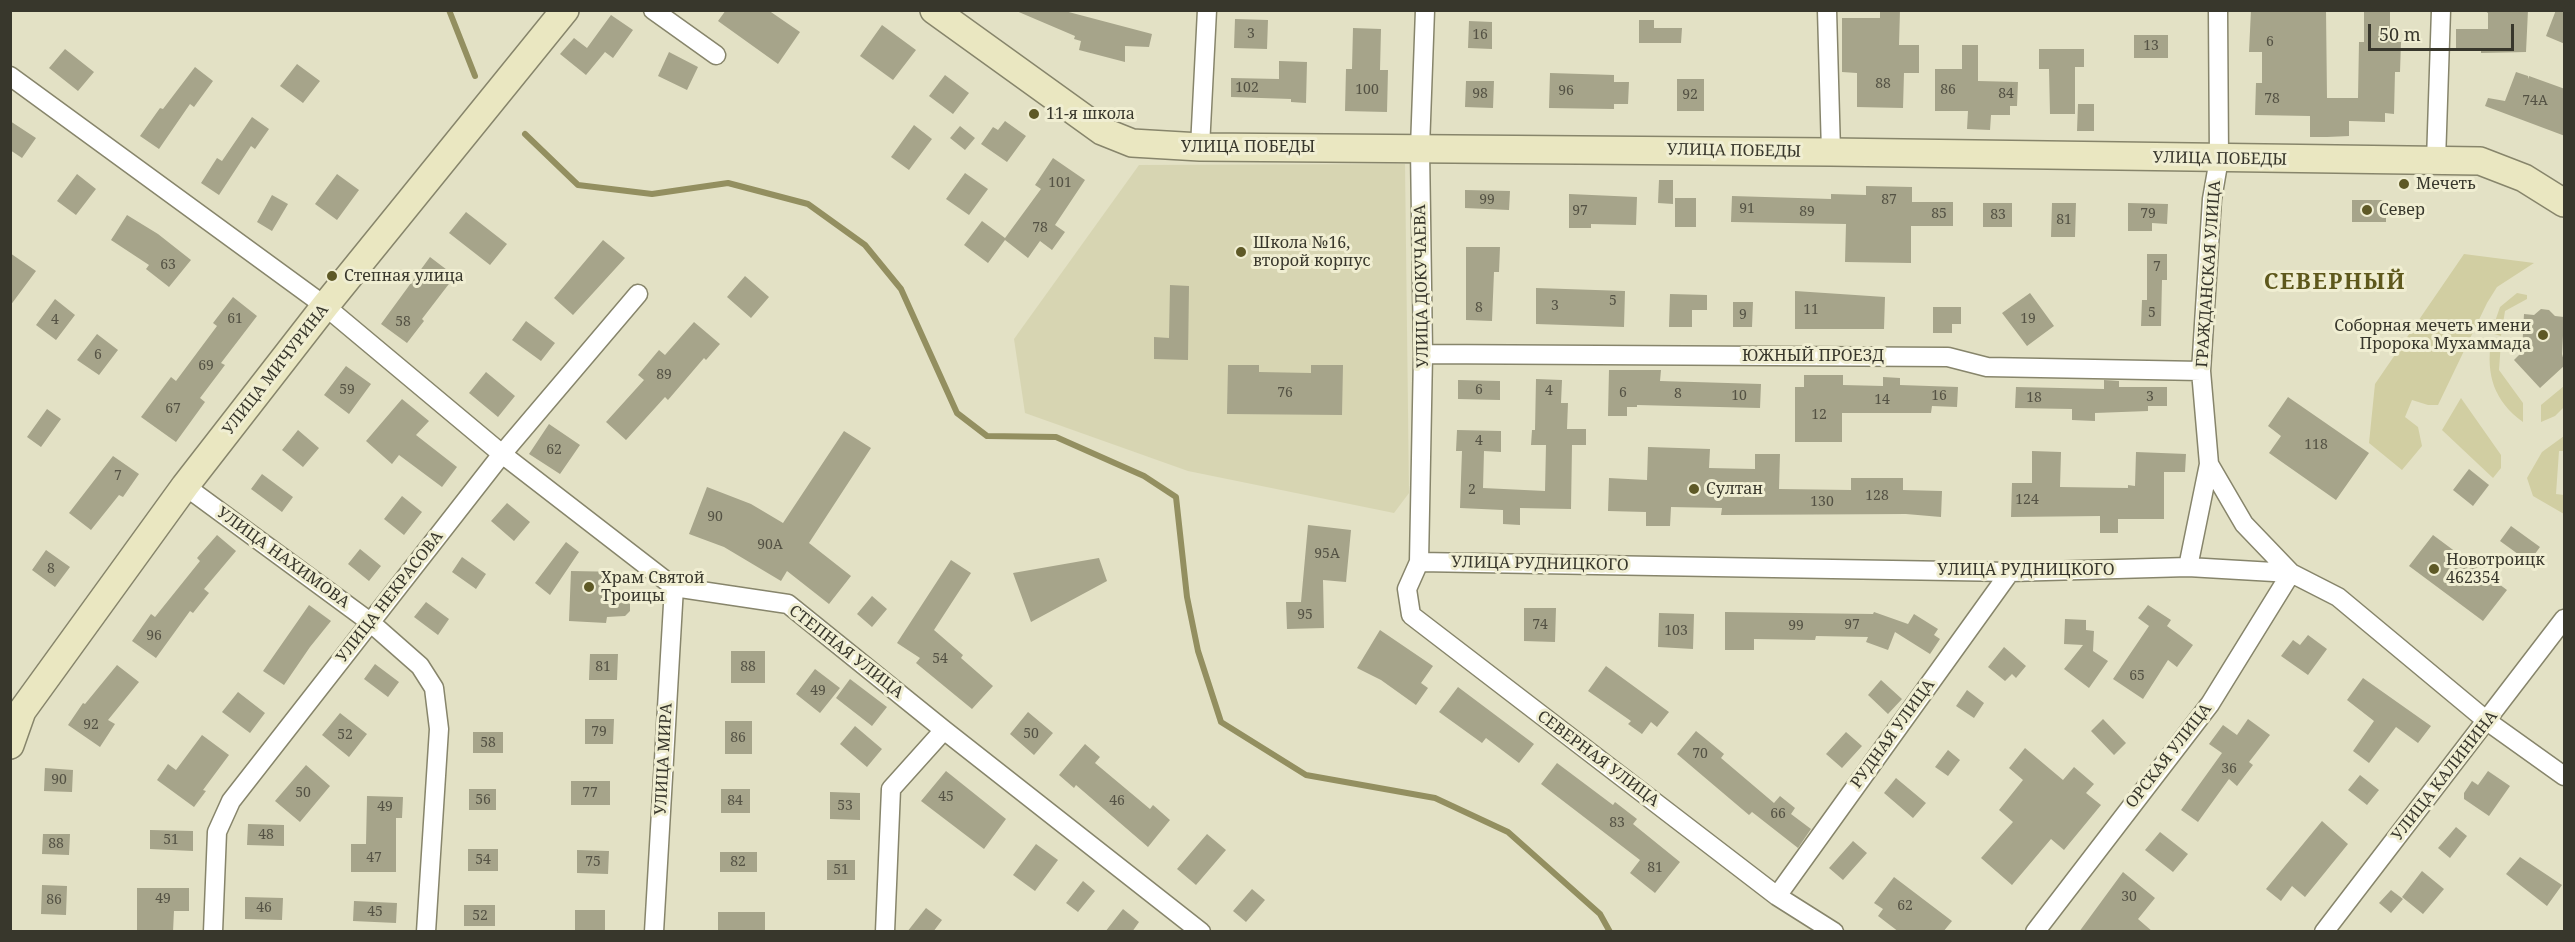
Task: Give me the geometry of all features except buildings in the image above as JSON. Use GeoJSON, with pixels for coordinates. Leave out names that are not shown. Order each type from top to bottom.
{"type":"FeatureCollection","features":[{"type":"Feature","properties":{"kind":"street","name":"УЛИЦА МИЧУРИНА"},"geometry":{"type":"LineString","coordinates":[[10,745],[22,711],[185,486],[325,306],[565,10]]}},
{"type":"Feature","properties":{"kind":"street"},"geometry":{"type":"LineString","coordinates":[[653,10],[716,55]]}},
{"type":"Feature","properties":{"kind":"street","name":"УЛИЦА ПОБЕДЫ"},"geometry":{"type":"LineString","coordinates":[[933,10],[1102,131],[1132,143],[1200,147],[1831,152],[2480,161],[2524,178],[2565,203]]}},
{"type":"Feature","properties":{"kind":"street"},"geometry":{"type":"LineString","coordinates":[[1200,147],[1207,10]]}},
{"type":"Feature","properties":{"kind":"street","name":"УЛИЦА ДОКУЧАЕВА"},"geometry":{"type":"LineString","coordinates":[[1419,562],[1423,354],[1420,148],[1425,10]]}},
{"type":"Feature","properties":{"kind":"street"},"geometry":{"type":"LineString","coordinates":[[1827,10],[1831,152]]}},
{"type":"Feature","properties":{"kind":"street","name":"ГРАЖДАНСКАЯ УЛИЦА"},"geometry":{"type":"LineString","coordinates":[[2188,567],[2209,464],[2201,371],[2212,199],[2219,159],[2218,10]]}},
{"type":"Feature","properties":{"kind":"street"},"geometry":{"type":"LineString","coordinates":[[2436,161],[2441,10]]}},
{"type":"Feature","properties":{"kind":"street","name":"СТЕПНАЯ УЛИЦА"},"geometry":{"type":"LineString","coordinates":[[10,76],[325,306],[502,454],[674,586],[788,604],[1201,932]]}},
{"type":"Feature","properties":{"kind":"street","name":"УЛИЦА НЕКРАСОВА"},"geometry":{"type":"LineString","coordinates":[[213,932],[217,832],[231,801],[502,454],[638,294]]}},
{"type":"Feature","properties":{"kind":"street","name":"ЮЖНЫЙ ПРОЕЗД"},"geometry":{"type":"LineString","coordinates":[[1423,354],[1948,357],[1987,367],[2201,371]]}},
{"type":"Feature","properties":{"kind":"street","name":"ГРАЖДАНСКАЯ УЛИЦА"},"geometry":{"type":"LineString","coordinates":[[2209,464],[2244,524],[2291,573]]}},
{"type":"Feature","properties":{"kind":"street","name":"УЛИЦА НАХИМОВА"},"geometry":{"type":"LineString","coordinates":[[185,486],[370,622],[420,666],[434,688],[439,729],[426,932]]}},
{"type":"Feature","properties":{"kind":"street","name":"УЛИЦА РУДНИЦКОГО"},"geometry":{"type":"LineString","coordinates":[[1419,562],[2010,572],[2188,567],[2291,573],[2338,597],[2487,721],[2565,776]]}},
{"type":"Feature","properties":{"kind":"street","name":"СЕВЕРНАЯ УЛИЦА"},"geometry":{"type":"LineString","coordinates":[[1419,562],[1407,589],[1411,615],[1777,896],[1834,932]]}},
{"type":"Feature","properties":{"kind":"street","name":"РУДНАЯ УЛИЦА"},"geometry":{"type":"LineString","coordinates":[[1777,896],[2010,572]]}},
{"type":"Feature","properties":{"kind":"street","name":"ОРСКАЯ УЛИЦА"},"geometry":{"type":"LineString","coordinates":[[2034,932],[2210,704],[2291,573]]}},
{"type":"Feature","properties":{"kind":"street","name":"УЛИЦА МИРА"},"geometry":{"type":"LineString","coordinates":[[654,932],[674,586]]}},
{"type":"Feature","properties":{"kind":"street","name":"УЛИЦА КАЛИНИНА"},"geometry":{"type":"LineString","coordinates":[[2324,932],[2565,619]]}},
{"type":"Feature","properties":{"kind":"street"},"geometry":{"type":"LineString","coordinates":[[885,932],[891,789],[944,730]]}},
{"type":"Feature","properties":{"kind":"shaded area","name":"Школа №16, второй корпус"},"geometry":{"type":"Polygon","coordinates":[[[1405,164],[1409,493],[1394,513],[1188,471],[1025,413],[1014,339],[1139,165],[1405,164]]]}},
{"type":"Feature","properties":{"kind":"shaded area"},"geometry":{"type":"Polygon","coordinates":[[[2464,254],[2534,263],[2497,287],[2438,405],[2428,405],[2412,400],[2405,417],[2418,427],[2422,446],[2402,470],[2369,443],[2375,384],[2464,254]]]}},
{"type":"Feature","properties":{"kind":"shaded area"},"geometry":{"type":"Polygon","coordinates":[[[2517,293],[2527,295],[2527,299],[2505,311],[2501,336],[2491,333],[2500,307],[2517,293]]]}},
{"type":"Feature","properties":{"kind":"shaded area"},"geometry":{"type":"Polygon","coordinates":[[[2491,341],[2501,342],[2499,370],[2523,403],[2523,422],[2505,405],[2494,386],[2490,365],[2491,341]]]}},
{"type":"Feature","properties":{"kind":"shaded area"},"geometry":{"type":"Polygon","coordinates":[[[2564,386],[2564,407],[2555,416],[2541,422],[2541,405],[2564,386]]]}},
{"type":"Feature","properties":{"kind":"shaded area"},"geometry":{"type":"Polygon","coordinates":[[[2461,398],[2501,455],[2501,468],[2493,478],[2442,430],[2461,398]]]}},
{"type":"Feature","properties":{"kind":"shaded area"},"geometry":{"type":"Polygon","coordinates":[[[2564,436],[2564,451],[2559,451],[2556,494],[2564,495],[2564,514],[2533,496],[2527,478],[2542,452],[2564,436]]]}},
{"type":"Feature","properties":{"kind":"waterway"},"geometry":{"type":"LineString","coordinates":[[449,10],[475,76]]}},
{"type":"Feature","properties":{"kind":"waterway"},"geometry":{"type":"LineString","coordinates":[[525,134],[578,185],[652,194],[728,183],[808,204],[865,245],[901,289],[957,413],[987,436],[1056,437],[1144,476],[1176,497],[1187,597],[1198,651],[1221,722],[1306,775],[1435,798],[1508,832],[1600,914],[1610,932]]}},
{"type":"Feature","properties":{"kind":"place","name":"11-я школа"},"geometry":{"type":"Point","coordinates":[1034,114]}},
{"type":"Feature","properties":{"kind":"place","name":"Мечеть"},"geometry":{"type":"Point","coordinates":[2404,184]}},
{"type":"Feature","properties":{"kind":"place","name":"Север"},"geometry":{"type":"Point","coordinates":[2367,210]}},
{"type":"Feature","properties":{"kind":"place","name":"Школа №16, второй корпус"},"geometry":{"type":"Point","coordinates":[1241,252]}},
{"type":"Feature","properties":{"kind":"place","name":"Степная улица"},"geometry":{"type":"Point","coordinates":[332,276]}},
{"type":"Feature","properties":{"kind":"place","name":"Соборная мечеть имени Пророка Мухаммада"},"geometry":{"type":"Point","coordinates":[2543,335]}},
{"type":"Feature","properties":{"kind":"place","name":"Султан"},"geometry":{"type":"Point","coordinates":[1694,489]}},
{"type":"Feature","properties":{"kind":"place","name":"Новотроицк 462354"},"geometry":{"type":"Point","coordinates":[2434,569]}},
{"type":"Feature","properties":{"kind":"place","name":"Храм Святой Троицы"},"geometry":{"type":"Point","coordinates":[589,587]}},
{"type":"Feature","properties":{"kind":"district","name":"СЕВЕРНЫЙ"},"geometry":{"type":"Point","coordinates":[2335,283]}}]}
